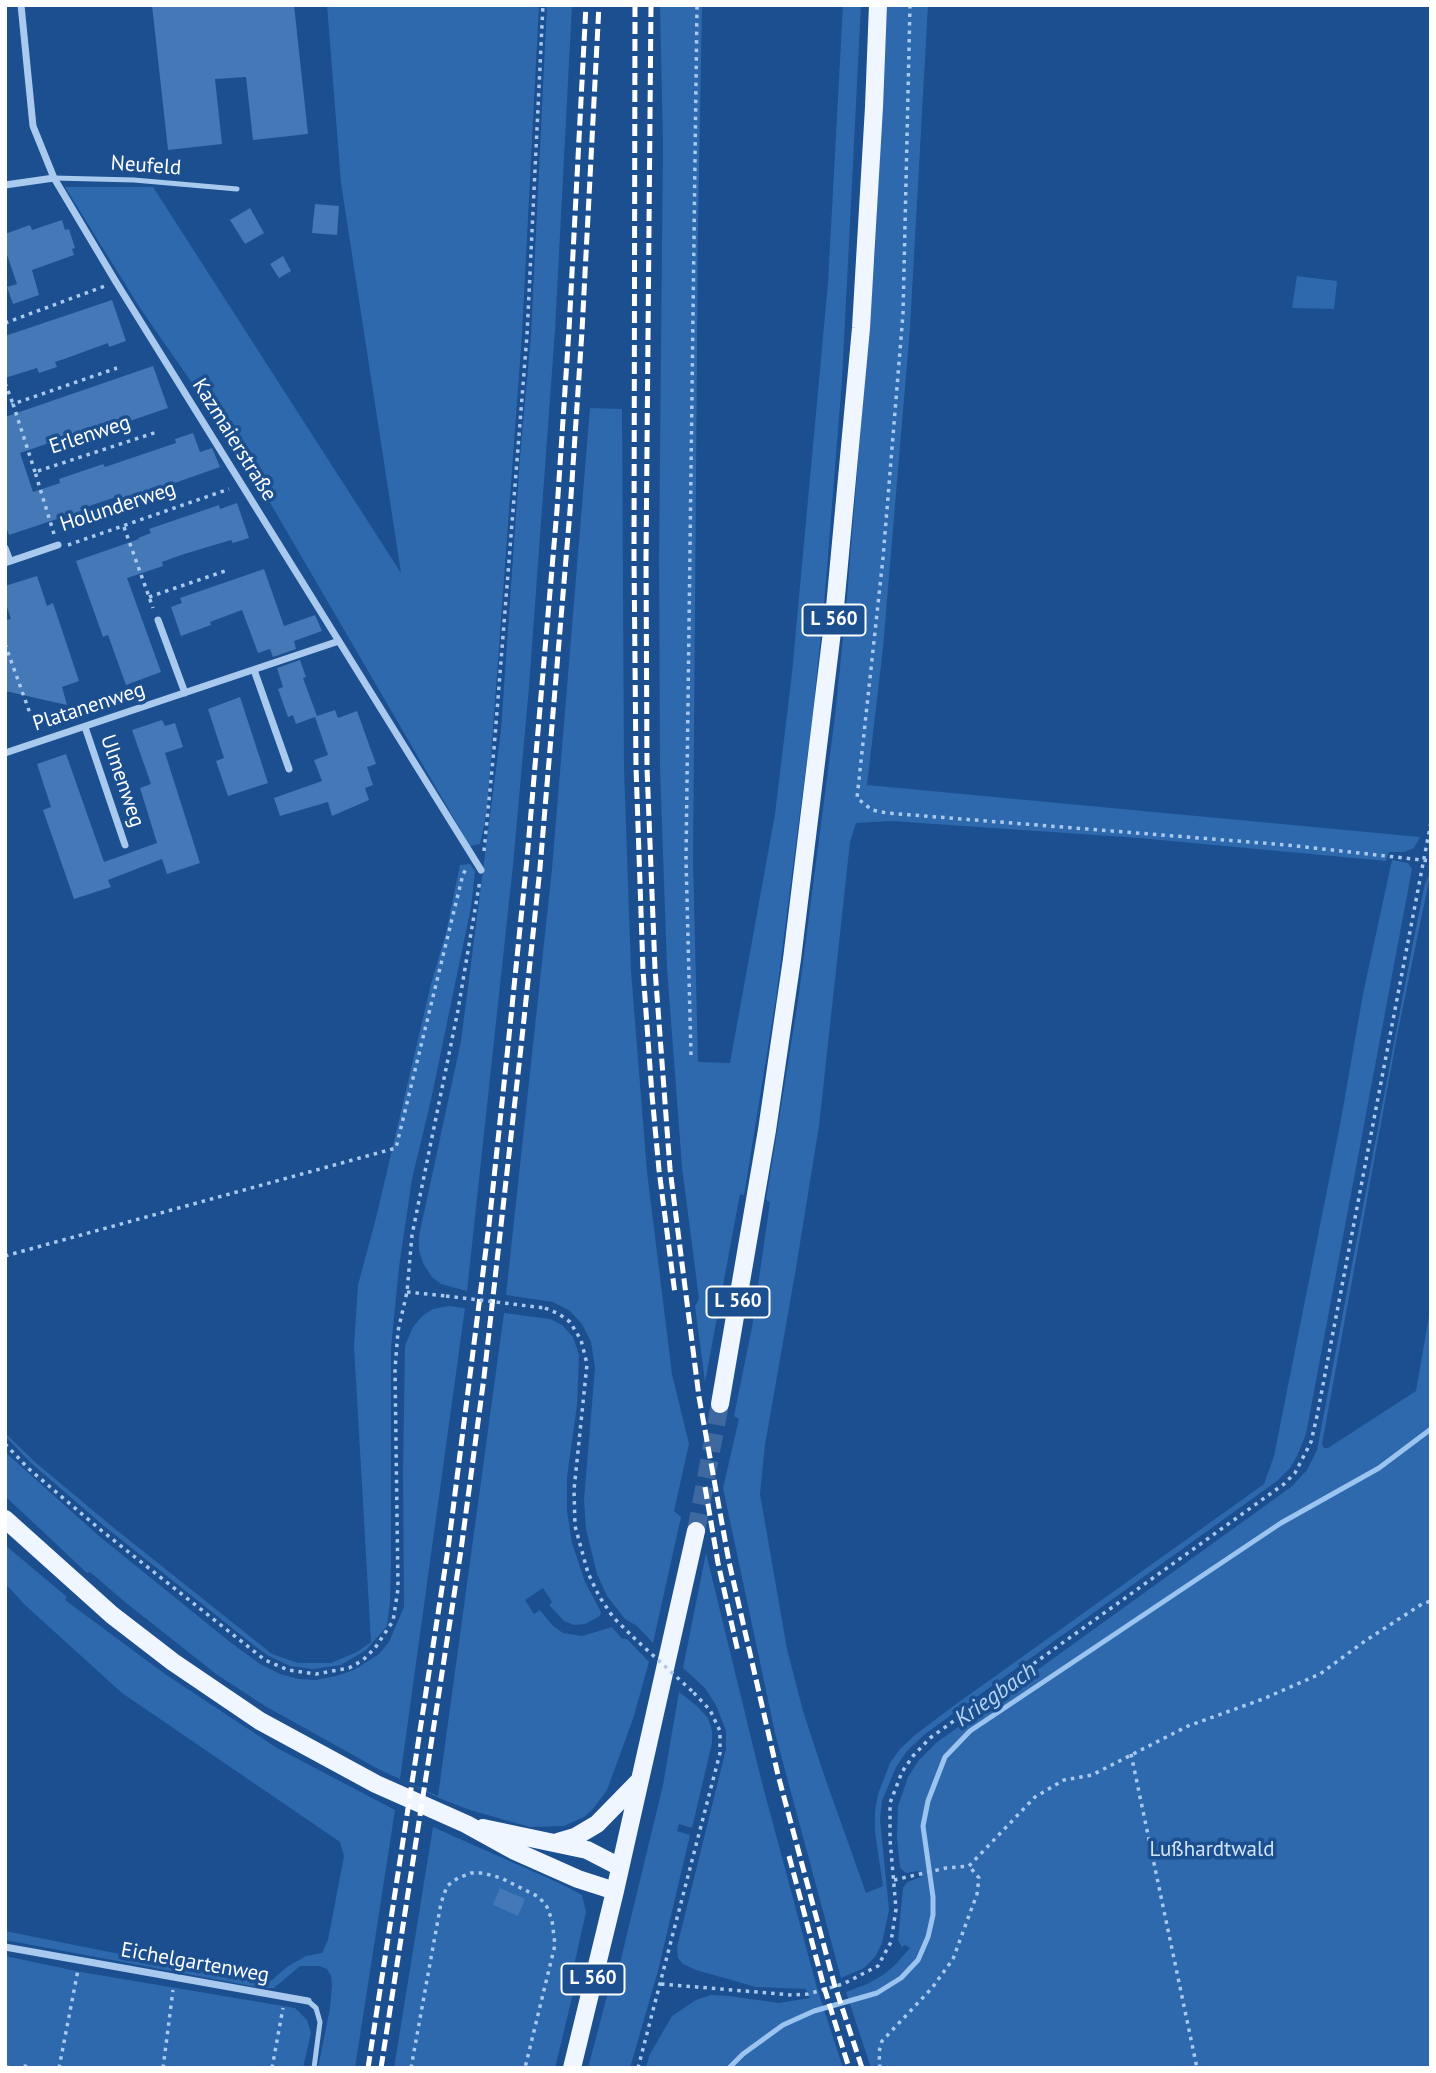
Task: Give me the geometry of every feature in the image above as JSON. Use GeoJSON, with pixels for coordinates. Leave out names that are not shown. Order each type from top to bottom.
{"type":"FeatureCollection","features":[{"type":"Feature","properties":{"kind":"main road","name":"L 560"},"geometry":{"type":"LineString","coordinates":[[720,1404],[767,1130],[828,673],[861,328],[874,121],[878,5]]}},
{"type":"Feature","properties":{"kind":"main road"},"geometry":{"type":"LineString","coordinates":[[5,1519],[112,1615],[173,1662],[260,1721],[376,1784],[466,1824],[515,1852],[615,1891]]}},
{"type":"Feature","properties":{"kind":"main road","name":"L 560"},"geometry":{"type":"LineString","coordinates":[[572,2068],[615,1891],[695,1531]]}},
{"type":"Feature","properties":{"kind":"main road"},"geometry":{"type":"LineString","coordinates":[[556,1843],[588,1830],[608,1814],[616,1802],[640,1780]]}},
{"type":"Feature","properties":{"kind":"main road"},"geometry":{"type":"LineString","coordinates":[[466,1824],[587,1850],[620,1867]]}},
{"type":"Feature","properties":{"kind":"street","name":"Kazmaierstraße"},"geometry":{"type":"LineString","coordinates":[[21,5],[33,126],[54,177],[241,485],[481,870]]}},
{"type":"Feature","properties":{"kind":"street"},"geometry":{"type":"LineString","coordinates":[[5,186],[54,177]]}},
{"type":"Feature","properties":{"kind":"street","name":"Holunderweg"},"geometry":{"type":"LineString","coordinates":[[8,562],[58,545]]}},
{"type":"Feature","properties":{"kind":"street"},"geometry":{"type":"LineString","coordinates":[[5,548],[8,562]]}},
{"type":"Feature","properties":{"kind":"street"},"geometry":{"type":"LineString","coordinates":[[158,620],[185,693]]}},
{"type":"Feature","properties":{"kind":"street","name":"Platanenweg"},"geometry":{"type":"LineString","coordinates":[[5,753],[339,641]]}},
{"type":"Feature","properties":{"kind":"street"},"geometry":{"type":"LineString","coordinates":[[254,670],[289,769]]}},
{"type":"Feature","properties":{"kind":"street","name":"Ulmenweg"},"geometry":{"type":"LineString","coordinates":[[85,727],[125,845]]}},
{"type":"Feature","properties":{"kind":"street","name":"Eichelgartenweg"},"geometry":{"type":"LineString","coordinates":[[5,1947],[309,2001]]}},
{"type":"Feature","properties":{"kind":"lane","name":"Neufeld"},"geometry":{"type":"LineString","coordinates":[[54,177],[237,188]]}},
{"type":"Feature","properties":{"kind":"lane","name":"Eichelgartenweg"},"geometry":{"type":"LineString","coordinates":[[309,2001],[316,2008],[320,2022],[314,2068]]}},
{"type":"Feature","properties":{"kind":"path"},"geometry":{"type":"LineString","coordinates":[[5,1444],[29,1469],[102,1531],[265,1660],[301,1674],[331,1672],[349,1668],[363,1660],[386,1636],[397,1605],[395,1369],[398,1331],[407,1292],[412,1235],[458,1010],[481,870],[494,749],[527,335],[543,5]]}},
{"type":"Feature","properties":{"kind":"path"},"geometry":{"type":"LineString","coordinates":[[691,1055],[686,860],[697,5]]}},
{"type":"Feature","properties":{"kind":"path"},"geometry":{"type":"LineString","coordinates":[[910,5],[903,314],[883,558],[857,799],[872,810],[887,813],[1287,845],[1431,861]]}},
{"type":"Feature","properties":{"kind":"path"},"geometry":{"type":"LineString","coordinates":[[5,323],[116,282]]}},
{"type":"Feature","properties":{"kind":"path"},"geometry":{"type":"LineString","coordinates":[[13,404],[117,368]]}},
{"type":"Feature","properties":{"kind":"path","name":"Erlenweg"},"geometry":{"type":"LineString","coordinates":[[5,383],[58,545]]}},
{"type":"Feature","properties":{"kind":"path","name":"Erlenweg"},"geometry":{"type":"LineString","coordinates":[[35,472],[157,432]]}},
{"type":"Feature","properties":{"kind":"path","name":"Holunderweg"},"geometry":{"type":"LineString","coordinates":[[58,545],[68,545],[241,485]]}},
{"type":"Feature","properties":{"kind":"path"},"geometry":{"type":"LineString","coordinates":[[124,526],[158,620]]}},
{"type":"Feature","properties":{"kind":"path"},"geometry":{"type":"LineString","coordinates":[[149,597],[225,570]]}},
{"type":"Feature","properties":{"kind":"path"},"geometry":{"type":"LineString","coordinates":[[5,644],[40,742]]}},
{"type":"Feature","properties":{"kind":"path"},"geometry":{"type":"LineString","coordinates":[[661,1984],[808,1994],[854,1980],[878,1966],[887,1951],[896,1909],[890,1803],[902,1772],[913,1756],[930,1738],[1284,1484],[1295,1473],[1311,1442],[1317,1416],[1431,822]]}},
{"type":"Feature","properties":{"kind":"path"},"geometry":{"type":"LineString","coordinates":[[5,1256],[396,1148],[463,874],[473,858]]}},
{"type":"Feature","properties":{"kind":"path"},"geometry":{"type":"LineString","coordinates":[[407,1292],[545,1308],[570,1322],[581,1340],[587,1364],[574,1490],[575,1526],[588,1573],[613,1617],[710,1710],[720,1731],[720,1753],[638,2068]]}},
{"type":"Feature","properties":{"kind":"path"},"geometry":{"type":"LineString","coordinates":[[894,1880],[946,1868],[969,1866],[1035,1797],[1065,1780],[1092,1775],[1188,1726],[1264,1699],[1320,1674],[1422,1604],[1431,1601]]}},
{"type":"Feature","properties":{"kind":"path"},"geometry":{"type":"LineString","coordinates":[[1131,1754],[1196,2068]]}},
{"type":"Feature","properties":{"kind":"path"},"geometry":{"type":"LineString","coordinates":[[880,2068],[879,2052],[882,2041],[932,1988],[953,1959],[977,1894],[979,1878],[969,1866]]}},
{"type":"Feature","properties":{"kind":"path"},"geometry":{"type":"LineString","coordinates":[[411,2068],[441,1903],[447,1886],[471,1873],[502,1878],[539,1897],[552,1920],[555,1945],[525,2068]]}},
{"type":"Feature","properties":{"kind":"path"},"geometry":{"type":"LineString","coordinates":[[60,2068],[80,1961]]}},
{"type":"Feature","properties":{"kind":"path"},"geometry":{"type":"LineString","coordinates":[[163,2068],[175,1978]]}},
{"type":"Feature","properties":{"kind":"path"},"geometry":{"type":"LineString","coordinates":[[272,2068],[285,1996]]}},
{"type":"Feature","properties":{"kind":"path"},"geometry":{"type":"LineString","coordinates":[[24,2068],[26,2061]]}},
{"type":"Feature","properties":{"kind":"path"},"geometry":{"type":"LineString","coordinates":[[5,2067],[11,2068]]}},
{"type":"Feature","properties":{"kind":"green space"},"geometry":{"type":"Polygon","coordinates":[[[327,5],[539,5],[522,334],[487,811],[480,844],[470,846],[244,458],[140,308],[65,187],[153,187],[401,573],[341,183],[327,5]]]}},
{"type":"Feature","properties":{"kind":"green space"},"geometry":{"type":"Polygon","coordinates":[[[547,5],[572,5],[555,330],[513,865],[467,1291],[441,1284],[432,1277],[423,1263],[419,1236],[461,1041],[501,730],[531,335],[547,5]]]}},
{"type":"Feature","properties":{"kind":"green space"},"geometry":{"type":"Polygon","coordinates":[[[660,5],[702,5],[693,862],[698,1062],[730,1063],[775,814],[792,673],[828,283],[843,5],[861,5],[842,380],[813,712],[776,998],[744,1195],[740,1194],[705,1382],[695,1306],[699,1299],[682,1167],[667,968],[660,767],[663,144],[660,5]]]}},
{"type":"Feature","properties":{"kind":"green space"},"geometry":{"type":"Polygon","coordinates":[[[887,5],[928,5],[910,328],[883,648],[867,785],[1420,837],[1414,848],[1404,852],[1389,852],[1386,861],[1139,838],[891,821],[856,823],[850,842],[819,1126],[765,1445],[760,1494],[787,1649],[803,1711],[866,1893],[883,1886],[875,1832],[875,1811],[878,1794],[890,1763],[900,1749],[952,1707],[1264,1484],[1274,1456],[1340,1125],[1363,994],[1392,860],[1408,863],[1412,869],[1306,1434],[1297,1456],[1277,1481],[925,1734],[907,1751],[896,1767],[882,1801],[880,1819],[889,1910],[882,1943],[875,1957],[864,1968],[841,1978],[775,1733],[723,1488],[739,1419],[734,1416],[752,1327],[770,1202],[766,1200],[798,1001],[835,716],[875,251],[887,5]]]}},
{"type":"Feature","properties":{"kind":"green space"},"geometry":{"type":"Polygon","coordinates":[[[1297,276],[1337,281],[1334,309],[1292,308],[1297,276]]]}},
{"type":"Feature","properties":{"kind":"green space"},"geometry":{"type":"Polygon","coordinates":[[[590,408],[622,409],[624,768],[631,971],[647,1172],[672,1374],[689,1444],[674,1511],[681,1517],[653,1643],[637,1626],[625,1619],[607,1596],[597,1574],[586,1529],[584,1500],[595,1368],[591,1342],[582,1324],[570,1311],[553,1302],[506,1295],[552,869],[590,408]]]}},
{"type":"Feature","properties":{"kind":"green space"},"geometry":{"type":"Polygon","coordinates":[[[470,864],[475,871],[471,907],[412,1179],[399,1267],[391,1348],[391,1564],[387,1626],[366,1650],[341,1665],[313,1669],[290,1666],[256,1647],[104,1526],[31,1463],[5,1433],[109,1524],[272,1654],[298,1663],[331,1663],[357,1652],[371,1642],[354,1346],[358,1285],[431,984],[446,933],[460,865],[470,864]]]}},
{"type":"Feature","properties":{"kind":"green space","name":"Lußhardtwald"},"geometry":{"type":"Polygon","coordinates":[[[1431,871],[1397,1036],[1322,1444],[1324,1448],[1328,1448],[1416,1391],[1431,1304],[1431,2068],[871,2068],[846,1992],[883,1975],[910,1948],[905,1945],[902,1947],[898,1940],[903,1888],[907,1882],[921,1877],[919,1871],[906,1873],[900,1868],[898,1806],[908,1777],[919,1760],[936,1743],[1291,1487],[1307,1470],[1317,1450],[1411,953],[1425,883],[1431,871]]]}},
{"type":"Feature","properties":{"kind":"green space"},"geometry":{"type":"Polygon","coordinates":[[[448,1306],[465,1308],[400,1779],[265,1706],[216,1674],[90,1572],[87,1573],[5,1496],[5,1452],[99,1536],[260,1664],[280,1674],[299,1679],[316,1680],[336,1676],[354,1670],[379,1654],[389,1642],[404,1607],[405,1346],[413,1327],[422,1316],[433,1309],[448,1306]]]}},
{"type":"Feature","properties":{"kind":"green space"},"geometry":{"type":"Polygon","coordinates":[[[504,1313],[550,1319],[562,1325],[573,1337],[579,1355],[577,1405],[567,1477],[567,1511],[572,1543],[585,1582],[601,1612],[600,1616],[585,1624],[574,1625],[564,1621],[549,1605],[552,1602],[543,1588],[525,1600],[534,1614],[540,1610],[553,1626],[563,1633],[582,1636],[612,1627],[649,1662],[633,1719],[607,1790],[584,1817],[564,1826],[530,1827],[470,1810],[439,1798],[400,1779],[438,1796],[504,1313]]]}},
{"type":"Feature","properties":{"kind":"green space"},"geometry":{"type":"Polygon","coordinates":[[[5,1545],[67,1597],[65,1600],[165,1674],[277,1748],[395,1810],[355,2068],[318,2068],[332,1985],[327,1969],[319,1966],[300,1966],[274,1988],[262,1988],[5,1940],[5,1931],[259,1982],[272,1980],[306,1956],[322,1953],[328,1940],[344,1856],[340,1842],[122,1693],[25,1605],[5,1583],[5,1545]]]}},
{"type":"Feature","properties":{"kind":"green space"},"geometry":{"type":"Polygon","coordinates":[[[706,1553],[761,1779],[817,1988],[843,2068],[646,2068],[649,2056],[672,2016],[696,2000],[711,1995],[779,2003],[810,1998],[806,1989],[756,1987],[696,1970],[683,1964],[678,1958],[677,1947],[726,1749],[726,1731],[716,1705],[705,1688],[683,1668],[706,1553]]]}},
{"type":"Feature","properties":{"kind":"green space"},"geometry":{"type":"Polygon","coordinates":[[[679,1692],[708,1718],[712,1743],[692,1828],[679,1824],[677,1831],[690,1835],[658,1971],[630,2068],[588,2068],[608,1992],[613,1992],[663,1785],[679,1692]]]}},
{"type":"Feature","properties":{"kind":"green space"},"geometry":{"type":"Polygon","coordinates":[[[433,1827],[582,1895],[586,1912],[571,1979],[576,1981],[555,2068],[394,2068],[433,1827]]]}},
{"type":"Feature","properties":{"kind":"green space"},"geometry":{"type":"Polygon","coordinates":[[[5,1956],[81,1972],[295,2008],[307,2020],[311,2033],[303,2068],[5,2068],[5,1956]]]}},
{"type":"Feature","properties":{"kind":"building"},"geometry":{"type":"Polygon","coordinates":[[[152,5],[294,5],[308,134],[253,140],[246,77],[215,79],[222,144],[168,150],[152,5]]]}},
{"type":"Feature","properties":{"kind":"building"},"geometry":{"type":"Polygon","coordinates":[[[315,204],[339,206],[337,235],[312,233],[315,204]]]}},
{"type":"Feature","properties":{"kind":"building"},"geometry":{"type":"Polygon","coordinates":[[[250,208],[264,233],[245,244],[230,220],[250,208]]]}},
{"type":"Feature","properties":{"kind":"building"},"geometry":{"type":"Polygon","coordinates":[[[62,220],[65,230],[69,229],[75,248],[72,249],[74,255],[32,270],[39,295],[13,304],[7,287],[17,284],[5,249],[5,234],[30,225],[32,230],[62,220]]]}},
{"type":"Feature","properties":{"kind":"building"},"geometry":{"type":"Polygon","coordinates":[[[283,256],[291,271],[279,278],[270,264],[283,256]]]}},
{"type":"Feature","properties":{"kind":"building"},"geometry":{"type":"Polygon","coordinates":[[[112,300],[126,341],[109,347],[108,343],[55,362],[57,367],[39,373],[37,368],[5,378],[5,336],[112,300]]]}},
{"type":"Feature","properties":{"kind":"building"},"geometry":{"type":"Polygon","coordinates":[[[153,366],[168,408],[74,440],[72,435],[20,453],[33,492],[60,483],[59,479],[176,443],[175,439],[193,433],[200,452],[212,448],[220,467],[118,503],[116,497],[86,507],[88,513],[59,523],[57,519],[9,535],[5,524],[5,417],[153,366]]]}},
{"type":"Feature","properties":{"kind":"building"},"geometry":{"type":"Polygon","coordinates":[[[237,503],[249,538],[233,543],[231,540],[181,555],[162,562],[163,566],[127,578],[161,672],[126,685],[108,635],[103,637],[76,561],[139,539],[151,533],[149,529],[219,505],[220,509],[237,503]]]}},
{"type":"Feature","properties":{"kind":"building"},"geometry":{"type":"Polygon","coordinates":[[[264,569],[284,626],[315,615],[322,631],[294,641],[296,649],[273,657],[270,649],[258,653],[242,610],[181,636],[171,607],[182,603],[180,598],[264,569]]]}},
{"type":"Feature","properties":{"kind":"building"},"geometry":{"type":"Polygon","coordinates":[[[37,576],[47,606],[53,603],[79,681],[62,687],[67,705],[5,691],[5,620],[11,619],[5,601],[5,586],[37,576]]]}},
{"type":"Feature","properties":{"kind":"building"},"geometry":{"type":"Polygon","coordinates":[[[300,660],[306,677],[303,678],[317,716],[335,710],[338,718],[357,711],[376,764],[367,767],[373,785],[365,788],[369,800],[332,816],[328,802],[280,816],[274,798],[322,781],[314,760],[328,755],[315,717],[296,724],[293,715],[288,717],[278,689],[283,687],[277,668],[300,660]]]}},
{"type":"Feature","properties":{"kind":"building"},"geometry":{"type":"Polygon","coordinates":[[[240,697],[268,783],[228,796],[216,761],[224,758],[208,709],[240,697]]]}},
{"type":"Feature","properties":{"kind":"building"},"geometry":{"type":"Polygon","coordinates":[[[162,720],[165,726],[175,723],[183,747],[165,753],[200,863],[167,874],[162,859],[108,880],[111,887],[74,899],[43,810],[51,807],[37,764],[66,754],[104,862],[157,843],[140,788],[151,784],[132,730],[162,720]]]}},
{"type":"Feature","properties":{"kind":"building"},"geometry":{"type":"Polygon","coordinates":[[[500,1888],[525,1899],[518,1916],[493,1905],[500,1888]]]}},
{"type":"Feature","properties":{"kind":"waterway","name":"Kriegbach"},"geometry":{"type":"LineString","coordinates":[[729,2068],[743,2054],[783,2025],[814,2011],[877,1993],[901,1978],[918,1960],[928,1937],[933,1915],[923,1826],[928,1801],[945,1757],[970,1731],[1281,1523],[1379,1468],[1431,1429]]}},
{"type":"Feature","properties":{"kind":"tunnel"},"geometry":{"type":"LineString","coordinates":[[696,1531],[720,1404]]}},
{"type":"Feature","properties":{"kind":"railway"},"geometry":{"type":"LineString","coordinates":[[368,2068],[448,1549],[489,1225],[508,1046],[557,510],[586,5]]}},
{"type":"Feature","properties":{"kind":"railway"},"geometry":{"type":"LineString","coordinates":[[381,2068],[461,1550],[484,1377],[540,868],[570,511],[599,5]]}},
{"type":"Feature","properties":{"kind":"railway"},"geometry":{"type":"LineString","coordinates":[[635,5],[636,767],[643,970],[652,1095],[675,1294]]}},
{"type":"Feature","properties":{"kind":"railway"},"geometry":{"type":"LineString","coordinates":[[651,5],[647,768],[655,969],[670,1169],[699,1397],[729,1562],[778,1775],[834,1983],[862,2068]]}},
{"type":"Feature","properties":{"kind":"railway"},"geometry":{"type":"LineString","coordinates":[[705,1487],[718,1563],[738,1652]]}},
{"type":"Feature","properties":{"kind":"railway"},"geometry":{"type":"LineString","coordinates":[[789,1856],[849,2068]]}}]}
